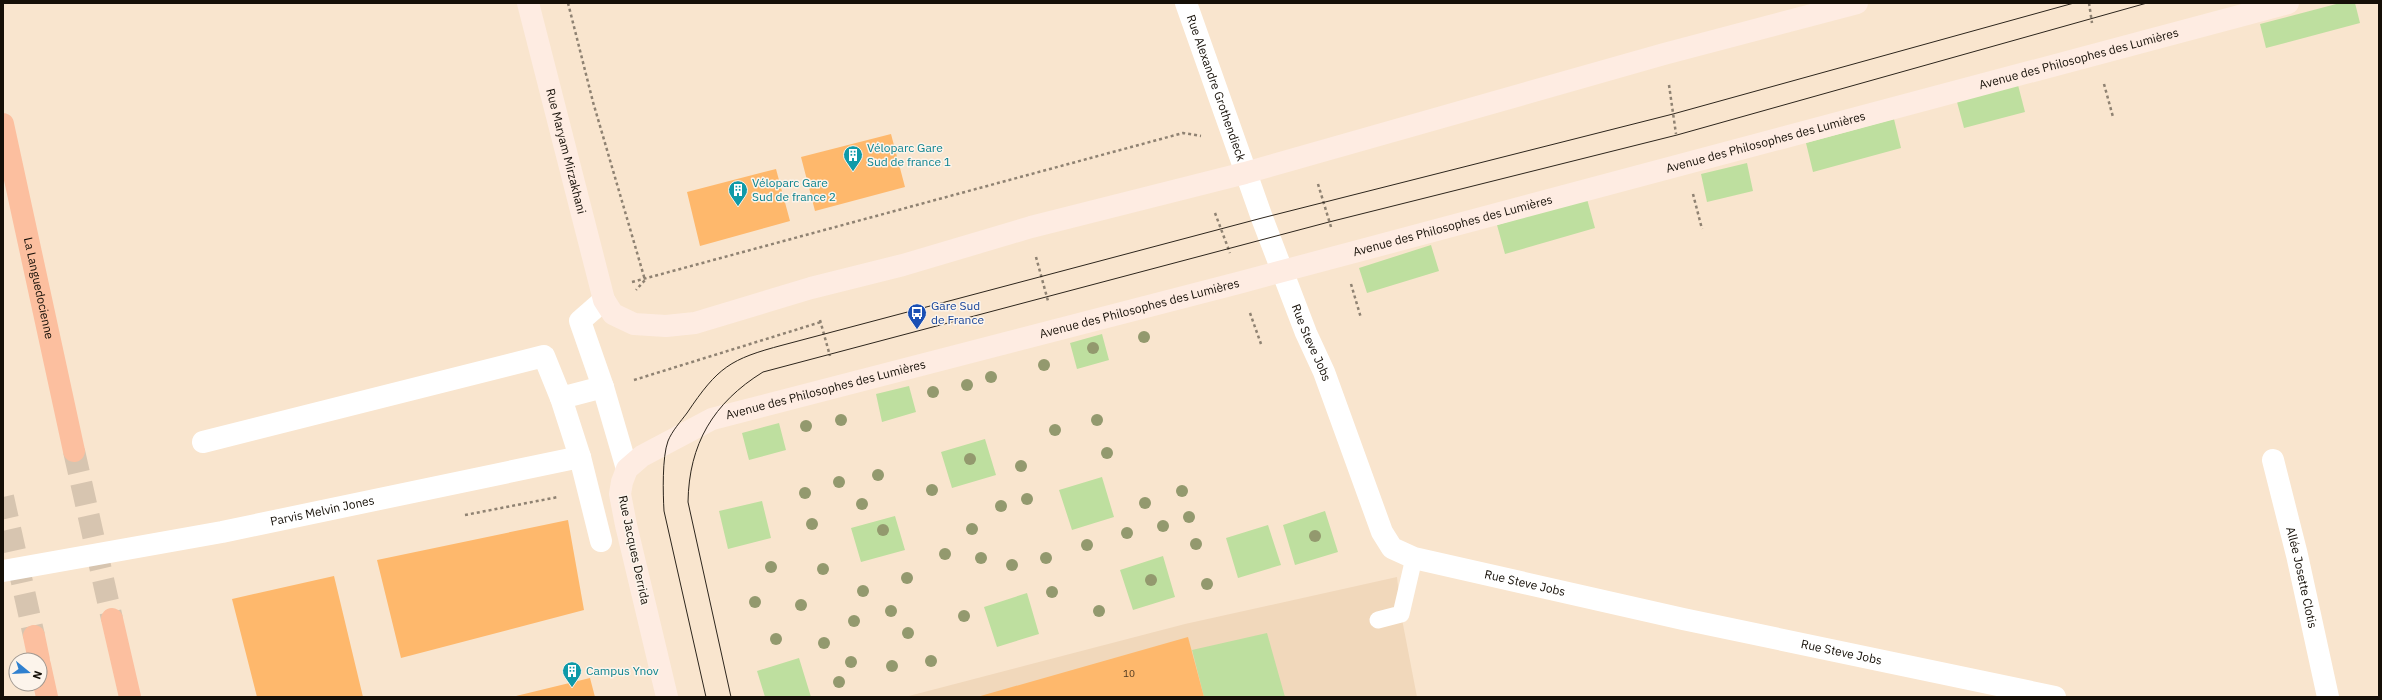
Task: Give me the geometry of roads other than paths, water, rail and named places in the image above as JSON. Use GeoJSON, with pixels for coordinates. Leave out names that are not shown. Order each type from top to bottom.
{"type":"FeatureCollection","features":[{"type":"Feature","properties":{"kind":"highway","name":"La Languedocienne"},"geometry":{"type":"LineString","coordinates":[[3,124],[74,451]]}},
{"type":"Feature","properties":{"kind":"highway"},"geometry":{"type":"LineString","coordinates":[[112,619],[130,697]]}},
{"type":"Feature","properties":{"kind":"highway"},"geometry":{"type":"LineString","coordinates":[[34,636],[37,652]]}},
{"type":"Feature","properties":{"kind":"street","name":"Rue Maryam Mirzakhani"},"geometry":{"type":"LineString","coordinates":[[528,3],[603,294]]}},
{"type":"Feature","properties":{"kind":"street","name":"Rue Alexandre Grothendieck"},"geometry":{"type":"LineString","coordinates":[[1186,3],[1236,142],[1245,172]]}},
{"type":"Feature","properties":{"kind":"street"},"geometry":{"type":"LineString","coordinates":[[627,469],[603,387],[580,320],[603,294],[613,314],[634,324],[666,326],[695,323],[811,288],[903,265],[1031,227],[1245,172],[1664,54],[1857,3]]}},
{"type":"Feature","properties":{"kind":"street","name":"Avenue des Philosophes des Lumières"},"geometry":{"type":"LineString","coordinates":[[627,469],[642,456],[712,419],[1057,330],[2288,3]]}},
{"type":"Feature","properties":{"kind":"street","name":"Rue Steve Jobs"},"geometry":{"type":"LineString","coordinates":[[1245,172],[1306,333],[1324,372],[1382,532],[1392,548],[1414,558],[1683,619],[2055,697]]}},
{"type":"Feature","properties":{"kind":"street"},"geometry":{"type":"LineString","coordinates":[[203,442],[544,356],[561,398],[580,457],[601,541]]}},
{"type":"Feature","properties":{"kind":"street"},"geometry":{"type":"LineString","coordinates":[[561,398],[603,387]]}},
{"type":"Feature","properties":{"kind":"street","name":"Parvis Melvin Jones"},"geometry":{"type":"LineString","coordinates":[[3,571],[222,532],[580,457]]}},
{"type":"Feature","properties":{"kind":"street","name":"Allée Josette Clotis"},"geometry":{"type":"LineString","coordinates":[[2273,460],[2297,554],[2328,697]]}},
{"type":"Feature","properties":{"kind":"street","name":"Rue Jacques Derrida"},"geometry":{"type":"LineString","coordinates":[[627,469],[620,494],[667,697]]}},
{"type":"Feature","properties":{"kind":"lane"},"geometry":{"type":"LineString","coordinates":[[1378,620],[1401,614],[1414,558]]}},
{"type":"Feature","properties":{"kind":"tunnel"},"geometry":{"type":"LineString","coordinates":[[74,451],[112,619]]}},
{"type":"Feature","properties":{"kind":"tunnel"},"geometry":{"type":"LineString","coordinates":[[3,497],[34,636]]}},
{"type":"Feature","properties":{"kind":"tram line"},"geometry":{"type":"LineString","coordinates":[[706,697],[664,511],[664,466],[668,441],[677,426],[698,397],[717,375],[738,361],[750,355],[783,345],[1262,218],[1673,114],[2074,3]]}},
{"type":"Feature","properties":{"kind":"tram line"},"geometry":{"type":"LineString","coordinates":[[731,697],[688,502],[689,481],[693,462],[707,427],[730,397],[745,384],[763,372],[1329,222],[1677,135],[2147,3]]}},
{"type":"Feature","properties":{"kind":"place","name":"Véloparc Gare Sud de france 1"},"geometry":{"type":"Point","coordinates":[853,172]}},
{"type":"Feature","properties":{"kind":"place","name":"Véloparc Gare Sud de france 2"},"geometry":{"type":"Point","coordinates":[738,207]}},
{"type":"Feature","properties":{"kind":"place","name":"Gare Sud de France"},"geometry":{"type":"Point","coordinates":[917,330]}},
{"type":"Feature","properties":{"kind":"place","name":"Campus Ynov"},"geometry":{"type":"Point","coordinates":[572,688]}}]}
